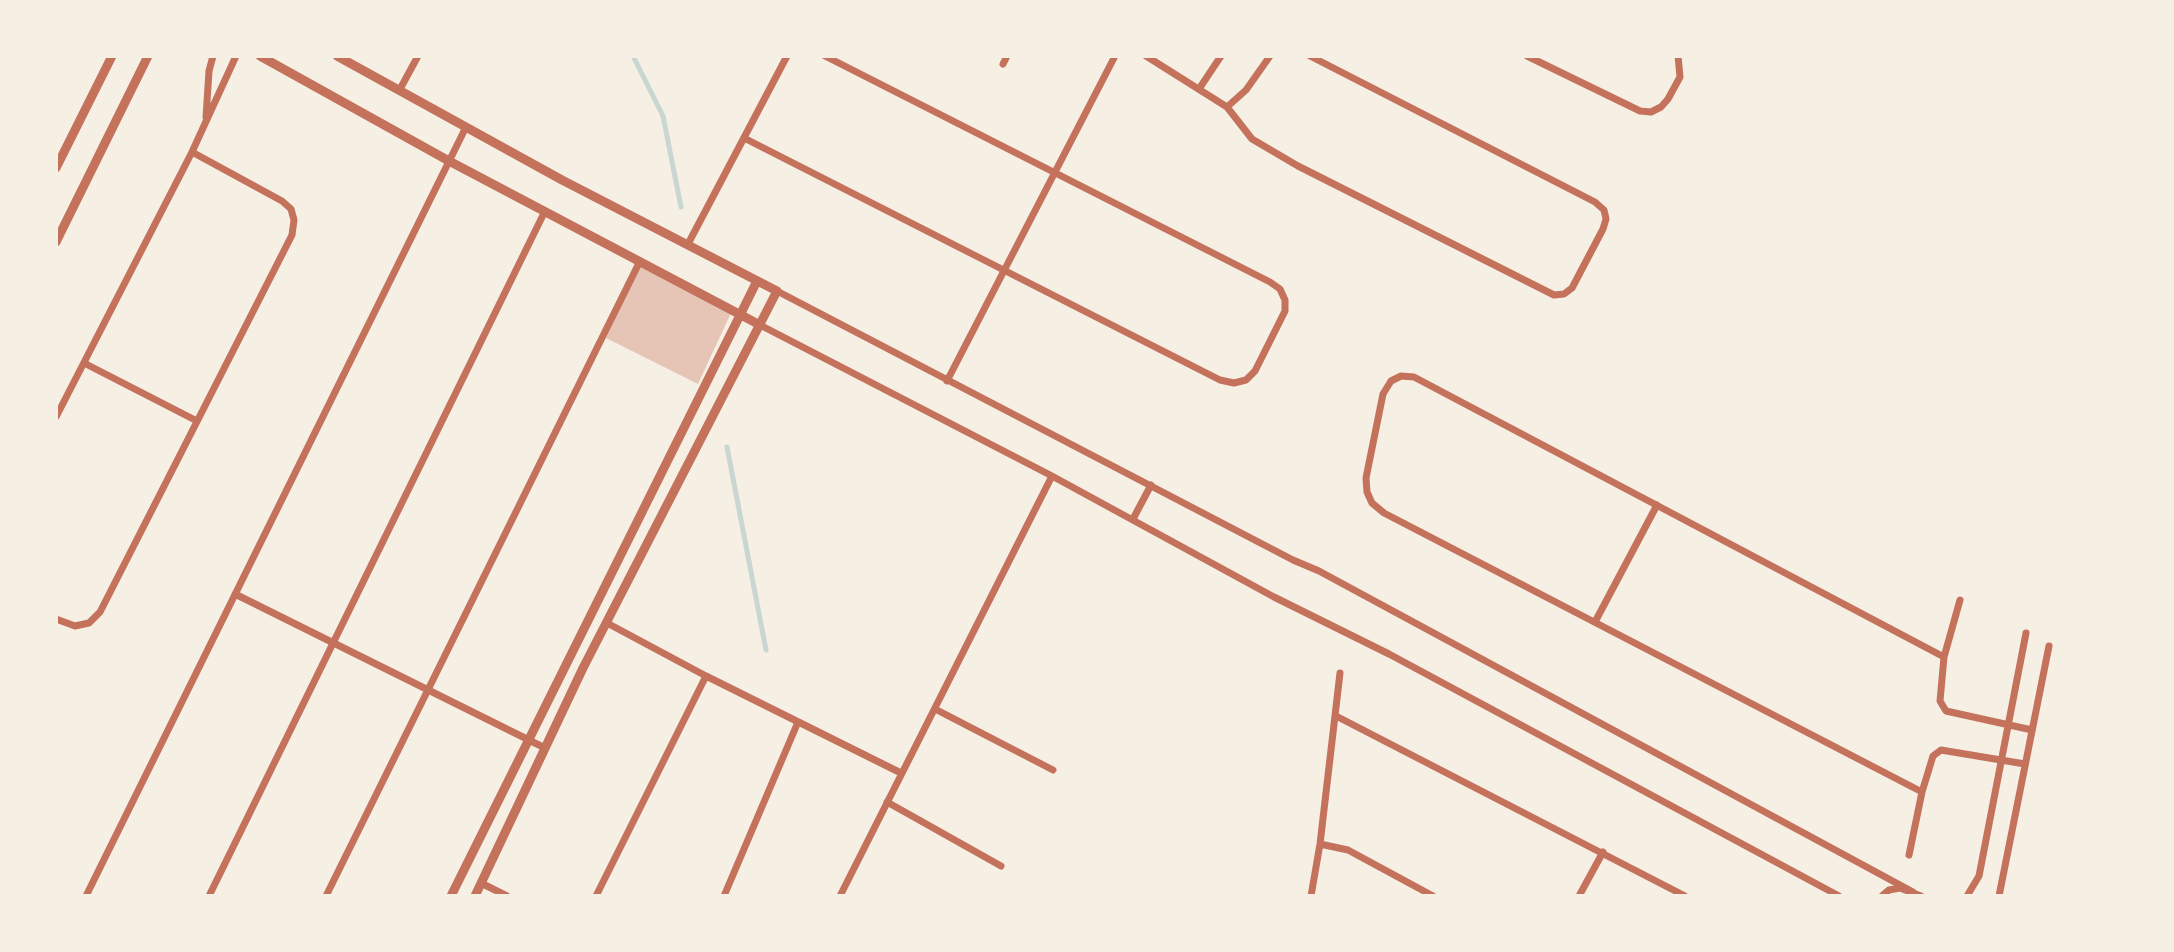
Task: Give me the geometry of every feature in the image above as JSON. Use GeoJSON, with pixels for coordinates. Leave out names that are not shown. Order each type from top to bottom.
{"type":"FeatureCollection","features":[{"type":"Feature","properties":{"kind":"street"},"geometry":{"type":"LineString","coordinates":[[56,168],[112,56]]}},
{"type":"Feature","properties":{"kind":"street"},"geometry":{"type":"LineString","coordinates":[[56,242],[148,56]]}},
{"type":"Feature","properties":{"kind":"street"},"geometry":{"type":"LineString","coordinates":[[206,119],[213,56]]}},
{"type":"Feature","properties":{"kind":"street"},"geometry":{"type":"LineString","coordinates":[[56,417],[192,152],[236,56]]}},
{"type":"Feature","properties":{"kind":"street"},"geometry":{"type":"LineString","coordinates":[[260,56],[449,161],[1052,476],[1274,597],[1389,654],[1839,896]]}},
{"type":"Feature","properties":{"kind":"street"},"geometry":{"type":"LineString","coordinates":[[337,56],[947,381],[1319,571],[1917,894]]}},
{"type":"Feature","properties":{"kind":"street"},"geometry":{"type":"LineString","coordinates":[[399,91],[418,56]]}},
{"type":"Feature","properties":{"kind":"street"},"geometry":{"type":"LineString","coordinates":[[688,244],[787,56]]}},
{"type":"Feature","properties":{"kind":"street"},"geometry":{"type":"LineString","coordinates":[[744,138],[1220,380],[1234,383],[1246,380],[1255,371],[1285,311],[1285,300],[1280,289],[825,56]]}},
{"type":"Feature","properties":{"kind":"street"},"geometry":{"type":"LineString","coordinates":[[947,381],[1115,56]]}},
{"type":"Feature","properties":{"kind":"street"},"geometry":{"type":"LineString","coordinates":[[1146,56],[1227,107],[1252,139],[1298,166],[1554,295],[1564,294],[1572,288],[1606,219],[1604,210],[1595,202],[1310,56]]}},
{"type":"Feature","properties":{"kind":"street"},"geometry":{"type":"LineString","coordinates":[[1199,89],[1221,56]]}},
{"type":"Feature","properties":{"kind":"street"},"geometry":{"type":"LineString","coordinates":[[1227,107],[1246,90],[1270,56]]}},
{"type":"Feature","properties":{"kind":"street"},"geometry":{"type":"LineString","coordinates":[[1527,56],[1640,111],[1651,112],[1668,99],[1680,77],[1678,56]]}},
{"type":"Feature","properties":{"kind":"street"},"geometry":{"type":"LineString","coordinates":[[86,896],[466,127]]}},
{"type":"Feature","properties":{"kind":"street"},"geometry":{"type":"LineString","coordinates":[[56,619],[75,626],[89,623],[100,612],[292,235],[294,220],[291,209],[282,201],[192,152]]}},
{"type":"Feature","properties":{"kind":"street"},"geometry":{"type":"LineString","coordinates":[[209,896],[545,211]]}},
{"type":"Feature","properties":{"kind":"street"},"geometry":{"type":"LineString","coordinates":[[326,896],[640,261]]}},
{"type":"Feature","properties":{"kind":"street"},"geometry":{"type":"LineString","coordinates":[[451,896],[757,281]]}},
{"type":"Feature","properties":{"kind":"street"},"geometry":{"type":"LineString","coordinates":[[475,896],[607,623],[777,291]]}},
{"type":"Feature","properties":{"kind":"street"},"geometry":{"type":"LineString","coordinates":[[84,363],[197,421]]}},
{"type":"Feature","properties":{"kind":"street"},"geometry":{"type":"LineString","coordinates":[[1922,792],[1384,513],[1372,503],[1366,478],[1383,394],[1391,381],[1401,376],[1414,377],[1944,657]]}},
{"type":"Feature","properties":{"kind":"street"},"geometry":{"type":"LineString","coordinates":[[840,896],[1052,476]]}},
{"type":"Feature","properties":{"kind":"street"},"geometry":{"type":"LineString","coordinates":[[1133,519],[1151,485]]}},
{"type":"Feature","properties":{"kind":"street"},"geometry":{"type":"LineString","coordinates":[[1595,622],[1657,505]]}},
{"type":"Feature","properties":{"kind":"street"},"geometry":{"type":"LineString","coordinates":[[235,594],[545,748]]}},
{"type":"Feature","properties":{"kind":"street"},"geometry":{"type":"LineString","coordinates":[[1960,600],[1944,657],[1940,701],[1946,711],[2032,730]]}},
{"type":"Feature","properties":{"kind":"street"},"geometry":{"type":"LineString","coordinates":[[607,623],[901,773]]}},
{"type":"Feature","properties":{"kind":"street"},"geometry":{"type":"LineString","coordinates":[[1967,896],[1979,876],[2026,633]]}},
{"type":"Feature","properties":{"kind":"street"},"geometry":{"type":"LineString","coordinates":[[1999,896],[2049,646]]}},
{"type":"Feature","properties":{"kind":"street"},"geometry":{"type":"LineString","coordinates":[[1311,896],[1340,673]]}},
{"type":"Feature","properties":{"kind":"street"},"geometry":{"type":"LineString","coordinates":[[596,896],[706,676]]}},
{"type":"Feature","properties":{"kind":"street"},"geometry":{"type":"LineString","coordinates":[[935,709],[1053,770]]}},
{"type":"Feature","properties":{"kind":"street"},"geometry":{"type":"LineString","coordinates":[[1336,716],[1685,896]]}},
{"type":"Feature","properties":{"kind":"street"},"geometry":{"type":"LineString","coordinates":[[724,896],[798,722]]}},
{"type":"Feature","properties":{"kind":"street"},"geometry":{"type":"LineString","coordinates":[[1909,855],[1928,765],[1933,756],[1941,750],[2025,764]]}},
{"type":"Feature","properties":{"kind":"street"},"geometry":{"type":"LineString","coordinates":[[887,802],[1001,866]]}},
{"type":"Feature","properties":{"kind":"street"},"geometry":{"type":"LineString","coordinates":[[1320,844],[1348,850],[1433,896]]}},
{"type":"Feature","properties":{"kind":"street"},"geometry":{"type":"LineString","coordinates":[[1579,896],[1603,852]]}},
{"type":"Feature","properties":{"kind":"street"},"geometry":{"type":"LineString","coordinates":[[481,883],[507,896]]}},
{"type":"Feature","properties":{"kind":"street"},"geometry":{"type":"LineString","coordinates":[[1882,896],[1893,889],[1917,894]]}},
{"type":"Feature","properties":{"kind":"building"},"geometry":{"type":"Polygon","coordinates":[[[640,266],[731,313],[698,384],[606,338],[640,266]]]}},
{"type":"Feature","properties":{"kind":"waterway"},"geometry":{"type":"LineString","coordinates":[[633,56],[663,116],[681,207]]}},
{"type":"Feature","properties":{"kind":"waterway"},"geometry":{"type":"LineString","coordinates":[[727,447],[766,650]]}}]}
